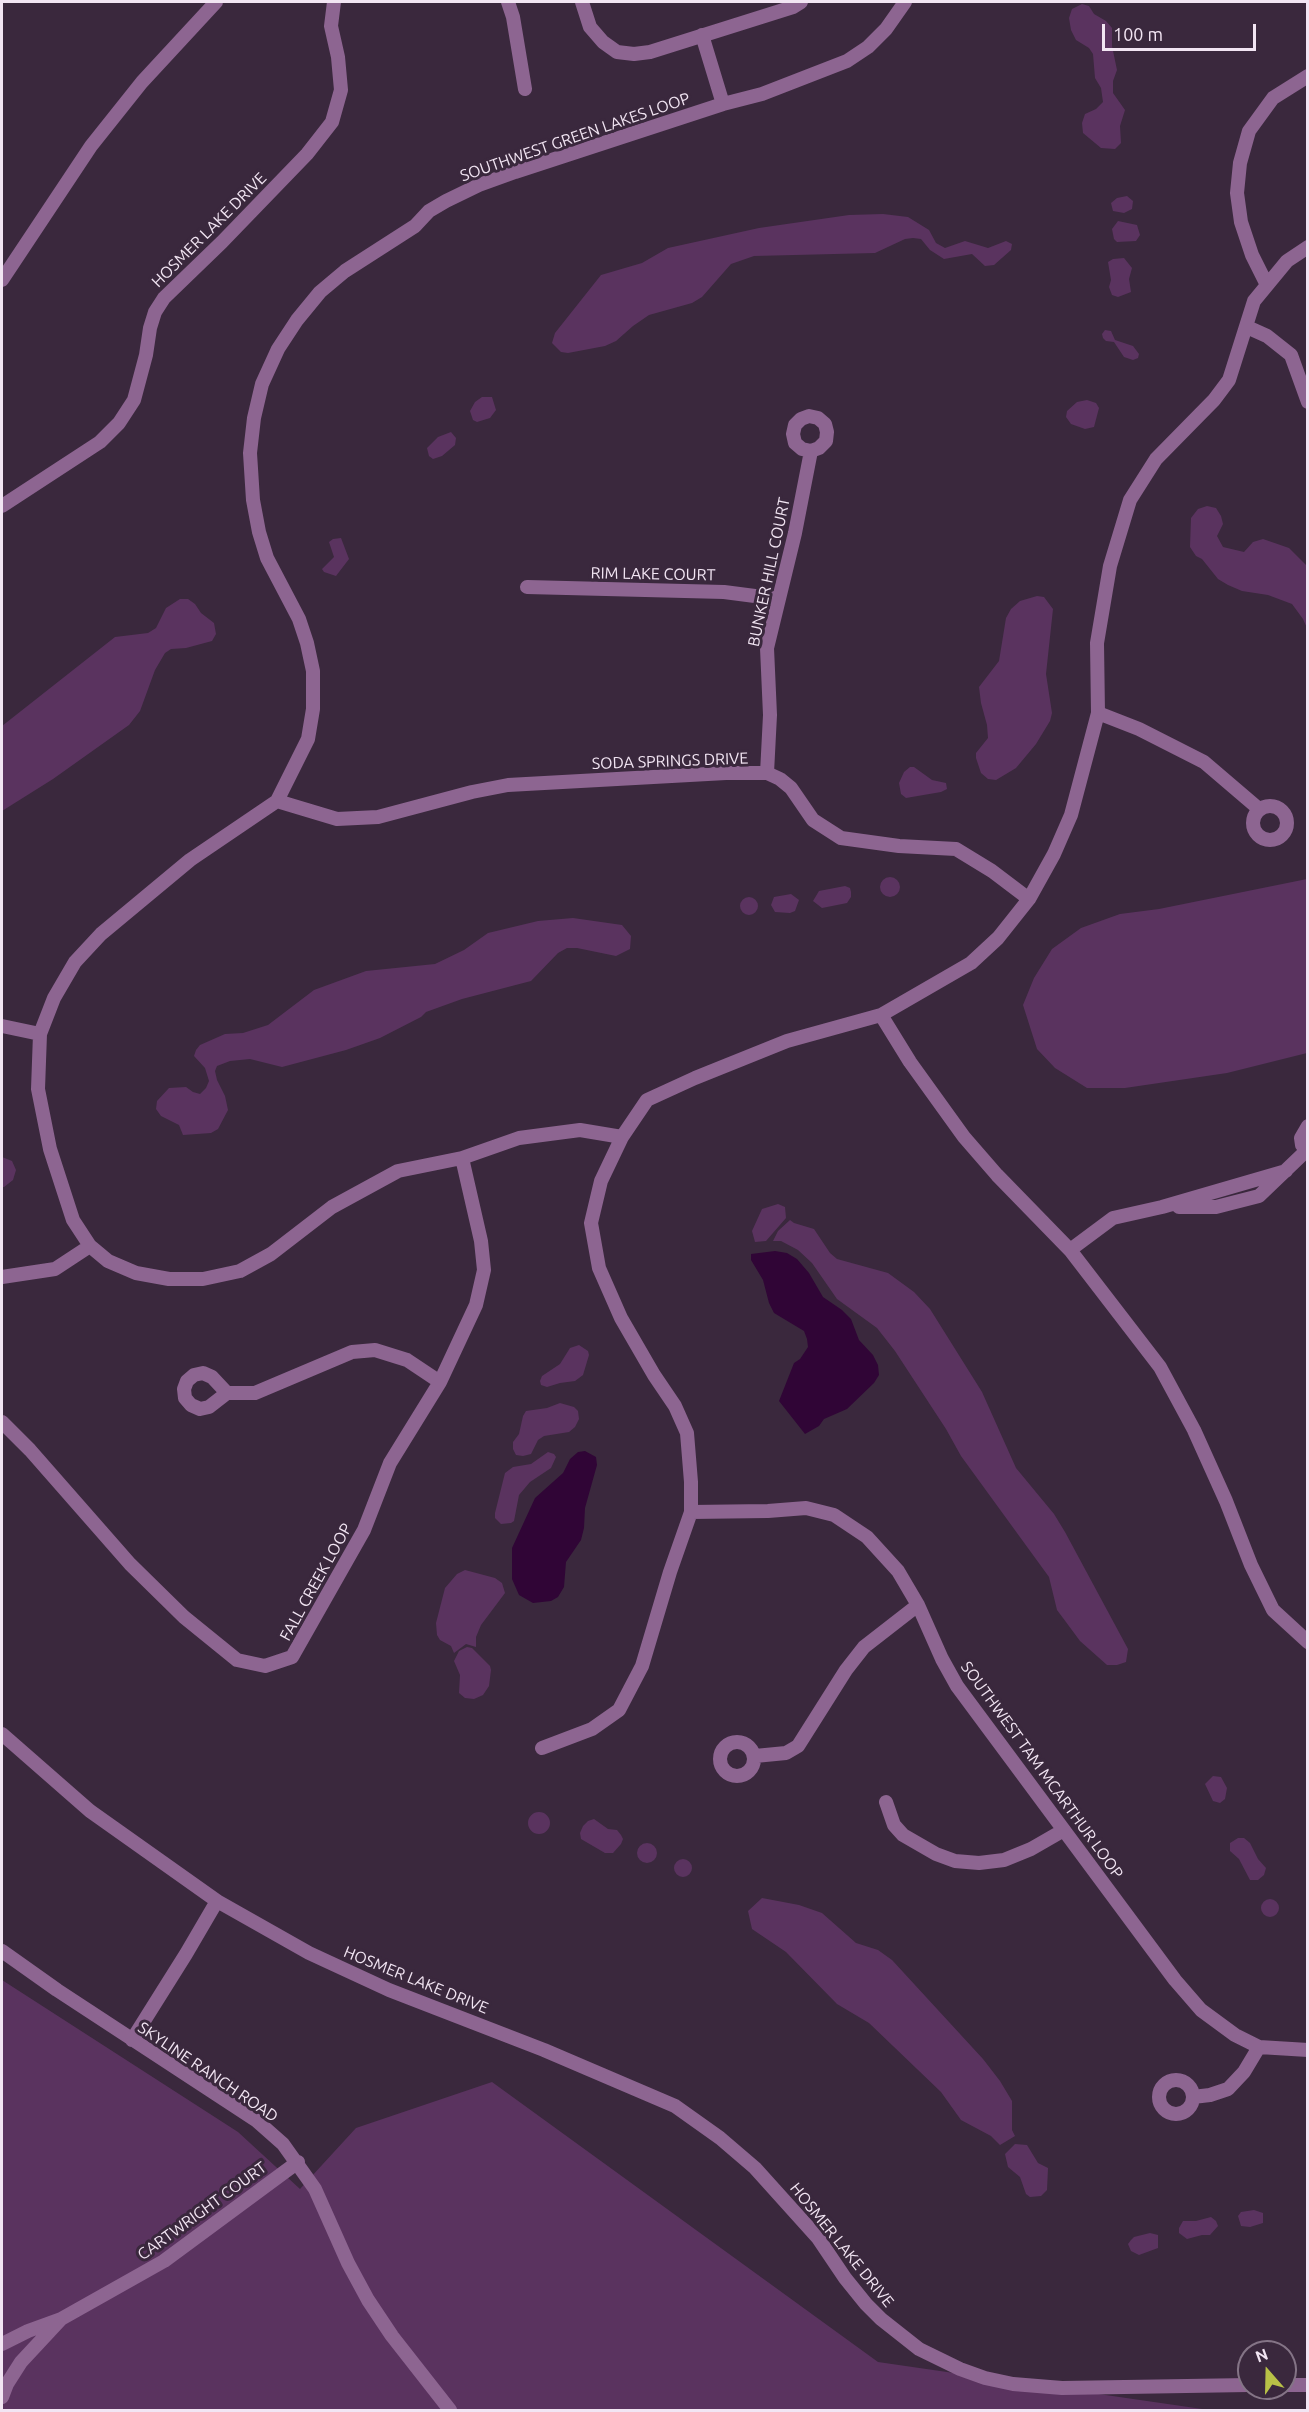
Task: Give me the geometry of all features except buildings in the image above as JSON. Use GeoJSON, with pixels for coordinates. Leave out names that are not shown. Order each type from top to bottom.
{"type":"FeatureCollection","features":[{"type":"Feature","properties":{"kind":"street"},"geometry":{"type":"LineString","coordinates":[[2,280],[91,146],[148,75],[216,2]]}},
{"type":"Feature","properties":{"kind":"street","name":"HOSMER LAKE DRIVE"},"geometry":{"type":"LineString","coordinates":[[2,506],[100,442],[119,423],[134,400],[146,355],[150,328],[155,312],[164,298],[307,154],[332,122],[341,90],[338,57],[331,27],[334,2]]}},
{"type":"Feature","properties":{"kind":"street"},"geometry":{"type":"LineString","coordinates":[[508,2],[513,17],[525,89]]}},
{"type":"Feature","properties":{"kind":"street"},"geometry":{"type":"LineString","coordinates":[[582,2],[591,27],[603,42],[617,51],[634,54],[650,52],[793,7],[801,2]]}},
{"type":"Feature","properties":{"kind":"street","name":"SOUTHWEST GREEN LAKES LOOP"},"geometry":{"type":"LineString","coordinates":[[622,1137],[579,1130],[519,1138],[462,1158],[398,1171],[332,1207],[271,1254],[240,1271],[202,1279],[169,1279],[136,1274],[108,1261],[90,1246],[74,1220],[49,1142],[38,1089],[40,1034],[54,998],[75,962],[101,934],[190,860],[277,801],[309,739],[313,709],[313,671],[308,644],[299,619],[267,558],[259,532],[253,500],[250,453],[254,418],[262,384],[278,349],[297,320],[320,292],[345,271],[415,226],[429,211],[479,185],[723,104],[762,94],[847,61],[868,47],[886,28],[905,2]]}},
{"type":"Feature","properties":{"kind":"street"},"geometry":{"type":"LineString","coordinates":[[702,35],[723,104]]}},
{"type":"Feature","properties":{"kind":"street"},"geometry":{"type":"LineString","coordinates":[[1267,285],[1252,255],[1241,222],[1237,193],[1240,163],[1249,131],[1273,98],[1308,76]]}},
{"type":"Feature","properties":{"kind":"street"},"geometry":{"type":"LineString","coordinates":[[542,1748],[592,1729],[619,1710],[642,1666],[670,1572],[691,1512],[687,1433],[675,1406],[621,1318],[599,1268],[591,1222],[601,1181],[622,1137],[646,1100],[787,1041],[881,1015],[971,963],[998,938],[1029,899],[1054,854],[1071,815],[1098,713],[1097,643],[1110,566],[1130,500],[1156,459],[1214,400],[1229,380],[1254,301],[1287,261],[1308,247]]}},
{"type":"Feature","properties":{"kind":"street"},"geometry":{"type":"LineString","coordinates":[[1247,327],[1267,336],[1291,355],[1308,402]]}},
{"type":"Feature","properties":{"kind":"street","name":"BUNKER HILL COURT"},"geometry":{"type":"LineString","coordinates":[[767,774],[770,715],[767,648],[811,451]]}},
{"type":"Feature","properties":{"kind":"street","name":"RIM LAKE COURT"},"geometry":{"type":"LineString","coordinates":[[527,587],[724,592],[778,598]]}},
{"type":"Feature","properties":{"kind":"street"},"geometry":{"type":"LineString","coordinates":[[1098,713],[1139,729],[1204,762],[1259,809]]}},
{"type":"Feature","properties":{"kind":"street","name":"SODA SPRINGS DRIVE"},"geometry":{"type":"LineString","coordinates":[[277,801],[337,819],[378,818],[472,792],[508,785],[726,773],[767,774],[780,779],[791,788],[813,820],[841,838],[899,846],[956,849],[992,871],[1029,899]]}},
{"type":"Feature","properties":{"kind":"street"},"geometry":{"type":"LineString","coordinates":[[881,1015],[910,1062],[964,1137],[997,1175],[1070,1250],[1160,1367],[1194,1430],[1226,1501],[1251,1566],[1273,1610],[1308,1642]]}},
{"type":"Feature","properties":{"kind":"street"},"geometry":{"type":"LineString","coordinates":[[2,1026],[40,1034]]}},
{"type":"Feature","properties":{"kind":"street"},"geometry":{"type":"LineString","coordinates":[[1070,1250],[1113,1218],[1162,1207],[1286,1171],[1307,1151],[1301,1138],[1308,1126]]}},
{"type":"Feature","properties":{"kind":"street","name":"FALL CREEK LOOP"},"geometry":{"type":"LineString","coordinates":[[2,1422],[30,1450],[130,1564],[184,1617],[237,1660],[265,1666],[292,1657],[364,1530],[390,1463],[440,1382],[476,1305],[484,1270],[481,1241],[462,1158]]}},
{"type":"Feature","properties":{"kind":"street"},"geometry":{"type":"LineString","coordinates":[[2,1277],[55,1269],[90,1246]]}},
{"type":"Feature","properties":{"kind":"street"},"geometry":{"type":"LineString","coordinates":[[227,1393],[255,1393],[352,1352],[375,1350],[406,1360],[440,1382]]}},
{"type":"Feature","properties":{"kind":"street","name":"SOUTHWEST TAM MCARTHUR LOOP"},"geometry":{"type":"LineString","coordinates":[[691,1512],[806,1508],[834,1515],[867,1537],[898,1571],[918,1605],[942,1659],[957,1686],[1175,1980],[1201,2010],[1235,2035],[1259,2047],[1308,2050]]}},
{"type":"Feature","properties":{"kind":"street"},"geometry":{"type":"LineString","coordinates":[[755,1756],[786,1753],[798,1746],[846,1670],[864,1647],[918,1605]]}},
{"type":"Feature","properties":{"kind":"street","name":"HOSMER LAKE DRIVE"},"geometry":{"type":"LineString","coordinates":[[2,1734],[90,1811],[217,1901],[309,1953],[389,1990],[544,2050],[675,2106],[720,2138],[755,2168],[818,2238],[859,2296],[881,2319],[919,2349],[960,2369],[985,2378],[1013,2384],[1062,2388],[1237,2385]]}},
{"type":"Feature","properties":{"kind":"street"},"geometry":{"type":"LineString","coordinates":[[886,1802],[894,1825],[903,1835],[936,1854],[955,1861],[979,1863],[1004,1860],[1031,1849],[1064,1830]]}},
{"type":"Feature","properties":{"kind":"street"},"geometry":{"type":"LineString","coordinates":[[132,2040],[217,1901]]}},
{"type":"Feature","properties":{"kind":"street","name":"SKYLINE RANCH ROAD"},"geometry":{"type":"LineString","coordinates":[[2,1951],[132,2040],[257,2121],[283,2144],[315,2189],[348,2263],[368,2300],[392,2336],[450,2410]]}},
{"type":"Feature","properties":{"kind":"street"},"geometry":{"type":"LineString","coordinates":[[1193,2097],[1210,2095],[1228,2089],[1244,2072],[1259,2047]]}},
{"type":"Feature","properties":{"kind":"street","name":"CARTWRIGHT COURT"},"geometry":{"type":"LineString","coordinates":[[2,2344],[28,2331],[61,2319],[164,2261],[298,2162]]}},
{"type":"Feature","properties":{"kind":"street","name":"CARTWRIGHT COURT"},"geometry":{"type":"LineString","coordinates":[[3,2389],[21,2362],[61,2319]]}},
{"type":"Feature","properties":{"kind":"shaded area"},"geometry":{"type":"Polygon","coordinates":[[[1082,4],[1089,6],[1094,14],[1106,21],[1112,28],[1112,46],[1117,70],[1113,81],[1113,93],[1125,110],[1120,126],[1121,143],[1115,149],[1101,148],[1083,133],[1082,123],[1085,114],[1096,109],[1103,102],[1101,88],[1095,78],[1093,54],[1089,48],[1076,40],[1071,30],[1069,18],[1072,9],[1082,4]]]}},
{"type":"Feature","properties":{"kind":"shaded area"},"geometry":{"type":"Polygon","coordinates":[[[1127,196],[1133,201],[1132,209],[1124,213],[1113,211],[1111,203],[1117,198],[1127,196]]]}},
{"type":"Feature","properties":{"kind":"shaded area"},"geometry":{"type":"Polygon","coordinates":[[[883,214],[908,217],[929,230],[936,243],[945,248],[965,241],[988,248],[1006,241],[1012,244],[1011,250],[994,265],[985,266],[972,254],[944,259],[930,250],[921,239],[913,238],[905,239],[875,253],[754,256],[731,264],[702,297],[692,303],[649,315],[616,341],[605,346],[568,353],[561,352],[552,343],[555,333],[601,275],[642,263],[668,248],[759,228],[849,215],[883,214]]]}},
{"type":"Feature","properties":{"kind":"shaded area"},"geometry":{"type":"Polygon","coordinates":[[[1118,221],[1137,225],[1140,235],[1136,241],[1117,242],[1114,239],[1112,229],[1118,221]]]}},
{"type":"Feature","properties":{"kind":"shaded area"},"geometry":{"type":"Polygon","coordinates":[[[1124,258],[1132,268],[1129,279],[1131,292],[1118,297],[1112,295],[1109,287],[1111,280],[1108,262],[1124,258]]]}},
{"type":"Feature","properties":{"kind":"shaded area"},"geometry":{"type":"Polygon","coordinates":[[[1105,330],[1111,331],[1115,340],[1133,346],[1139,354],[1138,358],[1133,360],[1124,357],[1114,342],[1103,338],[1102,334],[1105,330]]]}},
{"type":"Feature","properties":{"kind":"shaded area"},"geometry":{"type":"Polygon","coordinates":[[[482,397],[492,397],[496,410],[490,418],[477,422],[473,420],[470,411],[475,402],[482,397]]]}},
{"type":"Feature","properties":{"kind":"shaded area"},"geometry":{"type":"Polygon","coordinates":[[[1087,400],[1096,403],[1099,408],[1094,427],[1085,429],[1071,424],[1066,417],[1067,411],[1077,402],[1087,400]]]}},
{"type":"Feature","properties":{"kind":"shaded area"},"geometry":{"type":"Polygon","coordinates":[[[451,432],[456,438],[455,445],[442,456],[433,459],[429,456],[427,448],[438,437],[451,432]]]}},
{"type":"Feature","properties":{"kind":"shaded area"},"geometry":{"type":"Polygon","coordinates":[[[1207,506],[1216,508],[1221,516],[1223,524],[1217,536],[1223,547],[1244,552],[1253,542],[1263,539],[1289,548],[1307,566],[1307,628],[1292,604],[1228,585],[1218,579],[1202,559],[1196,556],[1190,547],[1191,518],[1198,509],[1207,506]]]}},
{"type":"Feature","properties":{"kind":"shaded area"},"geometry":{"type":"Polygon","coordinates":[[[341,538],[349,559],[336,576],[322,569],[334,557],[329,542],[341,538]]]}},
{"type":"Feature","properties":{"kind":"shaded area"},"geometry":{"type":"Polygon","coordinates":[[[1037,596],[1044,597],[1053,609],[1046,674],[1052,713],[1050,721],[1036,744],[1016,768],[996,780],[988,779],[981,773],[976,758],[976,753],[988,738],[979,687],[999,661],[1006,618],[1011,609],[1020,601],[1037,596]]]}},
{"type":"Feature","properties":{"kind":"shaded area"},"geometry":{"type":"Polygon","coordinates":[[[180,599],[188,599],[214,623],[216,634],[212,641],[186,648],[171,649],[165,653],[155,670],[140,711],[129,725],[53,779],[2,811],[2,726],[115,637],[148,633],[156,628],[166,608],[180,599]]]}},
{"type":"Feature","properties":{"kind":"shaded area"},"geometry":{"type":"Polygon","coordinates":[[[914,767],[932,780],[946,783],[947,789],[906,798],[901,794],[899,783],[904,772],[914,767]]]}},
{"type":"Feature","properties":{"kind":"shaded area"},"geometry":{"type":"Polygon","coordinates":[[[890,877],[897,880],[900,887],[897,894],[890,897],[883,894],[880,887],[883,880],[890,877]]]}},
{"type":"Feature","properties":{"kind":"shaded area"},"geometry":{"type":"Polygon","coordinates":[[[1307,879],[1307,1053],[1227,1073],[1125,1088],[1087,1088],[1055,1068],[1037,1049],[1023,1005],[1034,978],[1052,949],[1081,928],[1120,914],[1159,909],[1307,879]]]}},
{"type":"Feature","properties":{"kind":"shaded area"},"geometry":{"type":"Polygon","coordinates":[[[845,886],[850,888],[851,892],[847,903],[822,908],[813,901],[819,891],[845,886]]]}},
{"type":"Feature","properties":{"kind":"shaded area"},"geometry":{"type":"Polygon","coordinates":[[[791,894],[799,900],[795,911],[775,912],[771,905],[774,897],[791,894]]]}},
{"type":"Feature","properties":{"kind":"shaded area"},"geometry":{"type":"Polygon","coordinates":[[[745,897],[753,897],[758,902],[756,913],[745,915],[740,910],[740,902],[745,897]]]}},
{"type":"Feature","properties":{"kind":"shaded area"},"geometry":{"type":"Polygon","coordinates":[[[573,918],[622,925],[631,936],[630,949],[616,956],[567,948],[558,953],[531,981],[462,999],[426,1012],[421,1017],[380,1038],[346,1050],[282,1067],[250,1059],[230,1061],[217,1066],[215,1071],[217,1080],[225,1096],[228,1110],[218,1129],[211,1133],[183,1135],[179,1125],[161,1116],[156,1109],[157,1101],[169,1088],[186,1087],[200,1094],[206,1088],[209,1081],[205,1068],[194,1056],[200,1045],[225,1034],[243,1033],[268,1025],[314,990],[366,971],[435,964],[464,950],[488,933],[538,921],[573,918]]]}},
{"type":"Feature","properties":{"kind":"shaded area"},"geometry":{"type":"Polygon","coordinates":[[[2,1157],[12,1161],[16,1170],[13,1180],[4,1187],[2,1187],[2,1157]]]}},
{"type":"Feature","properties":{"kind":"shaded area"},"geometry":{"type":"Polygon","coordinates":[[[778,1204],[785,1207],[786,1218],[766,1241],[755,1242],[752,1231],[762,1209],[778,1204]]]}},
{"type":"Feature","properties":{"kind":"shaded area"},"geometry":{"type":"Polygon","coordinates":[[[790,1220],[814,1229],[830,1253],[837,1259],[888,1273],[914,1292],[930,1309],[982,1392],[1016,1468],[1054,1514],[1065,1532],[1128,1649],[1126,1662],[1107,1665],[1080,1641],[1057,1610],[1049,1577],[961,1456],[895,1351],[877,1328],[837,1299],[812,1263],[798,1250],[781,1241],[773,1241],[778,1231],[790,1220]]]}},
{"type":"Feature","properties":{"kind":"shaded area"},"geometry":{"type":"Polygon","coordinates":[[[775,1251],[787,1253],[797,1259],[809,1273],[823,1297],[851,1319],[859,1340],[873,1355],[878,1365],[879,1375],[874,1383],[847,1409],[824,1419],[819,1426],[805,1434],[779,1401],[794,1363],[800,1359],[808,1347],[807,1339],[804,1331],[774,1313],[763,1280],[751,1260],[751,1254],[775,1251]]]}},
{"type":"Feature","properties":{"kind":"shaded area"},"geometry":{"type":"Polygon","coordinates":[[[579,1345],[588,1351],[589,1355],[583,1375],[575,1381],[547,1387],[541,1385],[542,1376],[560,1364],[570,1348],[579,1345]]]}},
{"type":"Feature","properties":{"kind":"shaded area"},"geometry":{"type":"Polygon","coordinates":[[[560,1403],[574,1407],[578,1411],[579,1419],[575,1427],[569,1432],[544,1436],[538,1440],[531,1454],[516,1455],[513,1442],[519,1434],[526,1411],[547,1408],[560,1403]]]}},
{"type":"Feature","properties":{"kind":"shaded area"},"geometry":{"type":"Polygon","coordinates":[[[585,1451],[596,1457],[597,1465],[585,1508],[581,1540],[566,1562],[564,1587],[558,1597],[551,1601],[533,1603],[519,1595],[512,1579],[512,1548],[535,1498],[563,1473],[570,1459],[578,1452],[585,1451]]]}},
{"type":"Feature","properties":{"kind":"shaded area"},"geometry":{"type":"Polygon","coordinates":[[[548,1452],[556,1457],[551,1468],[530,1482],[519,1495],[514,1521],[501,1524],[495,1518],[495,1513],[505,1473],[513,1467],[531,1464],[548,1452]]]}},
{"type":"Feature","properties":{"kind":"shaded area"},"geometry":{"type":"Polygon","coordinates":[[[465,1570],[495,1578],[502,1583],[505,1593],[481,1625],[476,1637],[476,1647],[466,1644],[454,1653],[451,1646],[440,1640],[437,1635],[436,1623],[445,1588],[457,1574],[465,1570]]]}},
{"type":"Feature","properties":{"kind":"shaded area"},"geometry":{"type":"Polygon","coordinates":[[[467,1647],[472,1648],[490,1666],[491,1670],[489,1686],[483,1695],[474,1699],[465,1698],[459,1693],[460,1675],[454,1661],[459,1651],[467,1647]]]}},
{"type":"Feature","properties":{"kind":"shaded area"},"geometry":{"type":"Polygon","coordinates":[[[1213,1776],[1221,1777],[1227,1788],[1225,1799],[1220,1803],[1213,1801],[1205,1784],[1213,1776]]]}},
{"type":"Feature","properties":{"kind":"shaded area"},"geometry":{"type":"Polygon","coordinates":[[[535,1812],[543,1812],[550,1819],[550,1827],[543,1834],[535,1834],[528,1827],[528,1819],[535,1812]]]}},
{"type":"Feature","properties":{"kind":"shaded area"},"geometry":{"type":"Polygon","coordinates":[[[594,1819],[608,1829],[617,1830],[621,1835],[623,1839],[621,1844],[613,1853],[605,1853],[581,1839],[580,1833],[583,1826],[594,1819]]]}},
{"type":"Feature","properties":{"kind":"shaded area"},"geometry":{"type":"Polygon","coordinates":[[[1238,1838],[1244,1838],[1250,1843],[1258,1859],[1266,1868],[1264,1875],[1258,1880],[1250,1880],[1239,1859],[1230,1851],[1230,1843],[1238,1838]]]}},
{"type":"Feature","properties":{"kind":"shaded area"},"geometry":{"type":"Polygon","coordinates":[[[647,1843],[654,1846],[657,1853],[654,1860],[647,1863],[640,1860],[637,1853],[640,1846],[647,1843]]]}},
{"type":"Feature","properties":{"kind":"shaded area"},"geometry":{"type":"Polygon","coordinates":[[[683,1859],[689,1862],[692,1868],[689,1874],[683,1877],[677,1874],[674,1868],[677,1862],[683,1859]]]}},
{"type":"Feature","properties":{"kind":"shaded area"},"geometry":{"type":"Polygon","coordinates":[[[762,1898],[799,1905],[822,1913],[856,1943],[878,1950],[892,1960],[983,2059],[1000,2081],[1012,2101],[1012,2130],[1015,2136],[1000,2145],[991,2136],[961,2120],[941,2092],[869,2023],[837,2004],[786,1952],[752,1929],[748,1911],[762,1898]]]}},
{"type":"Feature","properties":{"kind":"shaded area"},"geometry":{"type":"Polygon","coordinates":[[[1270,1899],[1276,1902],[1279,1908],[1276,1914],[1270,1917],[1264,1914],[1261,1908],[1264,1902],[1270,1899]]]}},
{"type":"Feature","properties":{"kind":"shaded area"},"geometry":{"type":"Polygon","coordinates":[[[2,1980],[238,2132],[300,2189],[356,2128],[492,2082],[878,2362],[1209,2410],[2,2410],[2,1980]]]}},
{"type":"Feature","properties":{"kind":"shaded area"},"geometry":{"type":"Polygon","coordinates":[[[1015,2144],[1027,2145],[1038,2163],[1048,2168],[1047,2190],[1041,2196],[1030,2197],[1026,2194],[1020,2177],[1008,2167],[1005,2154],[1015,2144]]]}},
{"type":"Feature","properties":{"kind":"shaded area"},"geometry":{"type":"Polygon","coordinates":[[[1254,2210],[1263,2213],[1263,2223],[1250,2227],[1241,2226],[1238,2216],[1241,2212],[1254,2210]]]}},
{"type":"Feature","properties":{"kind":"shaded area"},"geometry":{"type":"Polygon","coordinates":[[[1211,2217],[1218,2226],[1210,2235],[1187,2239],[1179,2233],[1183,2221],[1196,2221],[1211,2217]]]}},
{"type":"Feature","properties":{"kind":"shaded area"},"geometry":{"type":"Polygon","coordinates":[[[1150,2233],[1158,2235],[1158,2248],[1139,2255],[1131,2251],[1128,2244],[1134,2237],[1150,2233]]]}}]}
